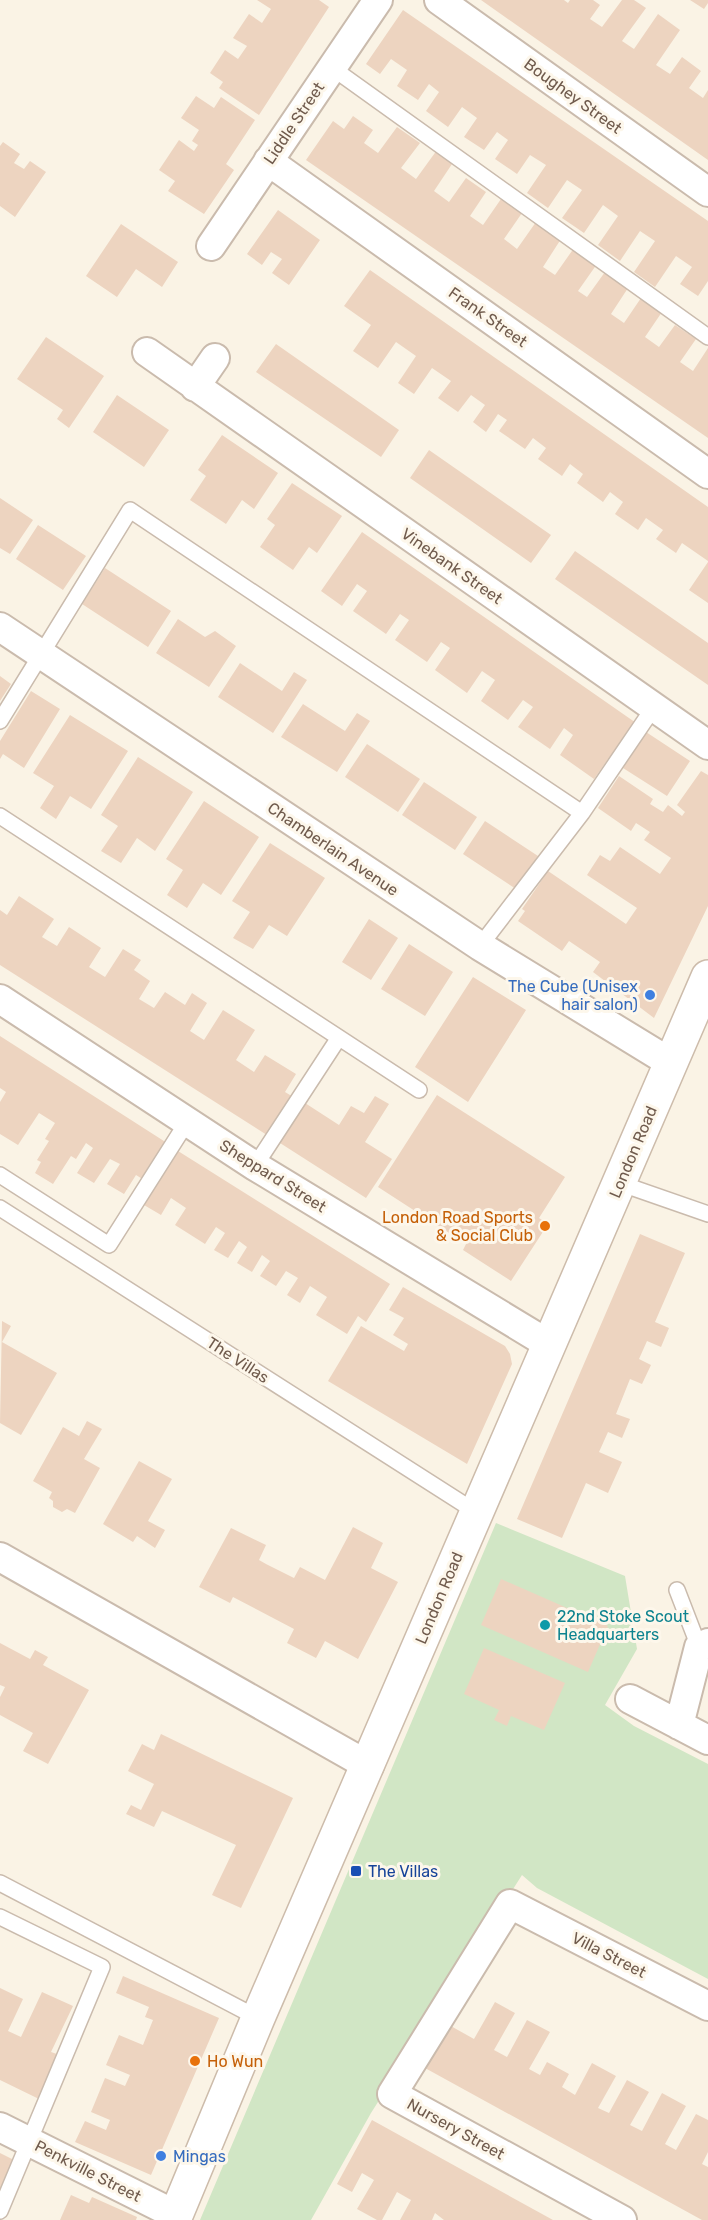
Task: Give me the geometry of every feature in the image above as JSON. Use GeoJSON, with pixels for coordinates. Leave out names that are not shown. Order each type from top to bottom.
{"type":"FeatureCollection","features":[{"type":"Feature","properties":{"kind":"main road","name":"London Road"},"geometry":{"type":"LineString","coordinates":[[175,2218],[258,2018],[369,1766],[476,1512],[708,977]]}},
{"type":"Feature","properties":{"kind":"street","name":"Liddle Street"},"geometry":{"type":"LineString","coordinates":[[211,246],[378,0]]}},
{"type":"Feature","properties":{"kind":"street","name":"Boughey Street"},"geometry":{"type":"LineString","coordinates":[[439,0],[708,192]]}},
{"type":"Feature","properties":{"kind":"street","name":"Frank Street"},"geometry":{"type":"LineString","coordinates":[[268,161],[707,472]]}},
{"type":"Feature","properties":{"kind":"street","name":"Vinebank Street"},"geometry":{"type":"LineString","coordinates":[[147,352],[708,745]]}},
{"type":"Feature","properties":{"kind":"street"},"geometry":{"type":"LineString","coordinates":[[195,387],[215,358]]}},
{"type":"Feature","properties":{"kind":"street","name":"Chamberlain Avenue"},"geometry":{"type":"LineString","coordinates":[[0,627],[480,946],[671,1063]]}},
{"type":"Feature","properties":{"kind":"street","name":"Sheppard Street"},"geometry":{"type":"LineString","coordinates":[[0,999],[255,1166],[550,1345]]}},
{"type":"Feature","properties":{"kind":"street"},"geometry":{"type":"LineString","coordinates":[[0,1557],[369,1766]]}},
{"type":"Feature","properties":{"kind":"street"},"geometry":{"type":"LineString","coordinates":[[679,1725],[703,1645]]}},
{"type":"Feature","properties":{"kind":"street"},"geometry":{"type":"LineString","coordinates":[[630,1699],[708,1740]]}},
{"type":"Feature","properties":{"kind":"street","name":"Villa Street"},"geometry":{"type":"LineString","coordinates":[[510,1904],[708,2006]]}},
{"type":"Feature","properties":{"kind":"street","name":"Nursery Street"},"geometry":{"type":"LineString","coordinates":[[510,1904],[392,2094],[622,2220]]}},
{"type":"Feature","properties":{"kind":"street","name":"Penkville Street"},"geometry":{"type":"LineString","coordinates":[[0,2127],[175,2218]]}},
{"type":"Feature","properties":{"kind":"lane"},"geometry":{"type":"LineString","coordinates":[[331,67],[708,337]]}},
{"type":"Feature","properties":{"kind":"lane"},"geometry":{"type":"LineString","coordinates":[[0,721],[130,510],[582,813]]}},
{"type":"Feature","properties":{"kind":"lane"},"geometry":{"type":"LineString","coordinates":[[480,946],[582,813],[654,707]]}},
{"type":"Feature","properties":{"kind":"lane"},"geometry":{"type":"LineString","coordinates":[[0,816],[419,1090]]}},
{"type":"Feature","properties":{"kind":"lane"},"geometry":{"type":"LineString","coordinates":[[255,1166],[338,1039]]}},
{"type":"Feature","properties":{"kind":"lane"},"geometry":{"type":"LineString","coordinates":[[0,1175],[109,1245],[187,1122]]}},
{"type":"Feature","properties":{"kind":"lane"},"geometry":{"type":"LineString","coordinates":[[620,1183],[708,1214]]}},
{"type":"Feature","properties":{"kind":"lane","name":"The Villas"},"geometry":{"type":"LineString","coordinates":[[0,1208],[476,1512]]}},
{"type":"Feature","properties":{"kind":"lane"},"geometry":{"type":"LineString","coordinates":[[677,1590],[703,1645]]}},
{"type":"Feature","properties":{"kind":"lane"},"geometry":{"type":"LineString","coordinates":[[0,1882],[258,2018]]}},
{"type":"Feature","properties":{"kind":"lane"},"geometry":{"type":"LineString","coordinates":[[0,1917],[102,1967],[0,2211]]}},
{"type":"Feature","properties":{"kind":"green space"},"geometry":{"type":"Polygon","coordinates":[[[496,1523],[625,1576],[637,1649],[605,1705],[634,1726],[708,1764],[708,1979],[537,1888],[522,1875],[371,2113],[311,2220],[200,2220],[496,1523]]]}},
{"type":"Feature","properties":{"kind":"building"},"geometry":{"type":"Polygon","coordinates":[[[257,0],[319,0],[329,7],[259,115],[219,88],[223,82],[210,73],[225,50],[238,59],[247,46],[233,38],[249,14],[262,23],[271,9],[257,0]]]}},
{"type":"Feature","properties":{"kind":"building"},"geometry":{"type":"Polygon","coordinates":[[[481,0],[564,0],[568,3],[570,0],[593,0],[600,5],[590,19],[602,27],[622,0],[634,0],[646,8],[622,41],[634,49],[658,14],[680,30],[656,65],[670,74],[682,57],[701,71],[689,88],[703,98],[708,90],[708,160],[481,0]]]}},
{"type":"Feature","properties":{"kind":"building"},"geometry":{"type":"Polygon","coordinates":[[[690,0],[708,0],[708,3],[704,9],[690,0]]]}},
{"type":"Feature","properties":{"kind":"building"},"geometry":{"type":"Polygon","coordinates":[[[403,10],[708,221],[708,281],[698,296],[680,284],[692,267],[676,256],[655,287],[634,272],[655,241],[640,231],[620,261],[598,245],[618,216],[603,205],[584,233],[562,218],[582,190],[567,180],[548,208],[527,193],[546,165],[530,155],[517,174],[495,159],[508,140],[497,132],[484,150],[464,137],[477,118],[462,107],[448,127],[426,111],[439,92],[429,84],[418,100],[397,86],[407,70],[391,59],[380,74],[366,64],[403,10]]]}},
{"type":"Feature","properties":{"kind":"building"},"geometry":{"type":"Polygon","coordinates":[[[196,96],[214,108],[221,97],[255,120],[226,164],[234,170],[204,214],[168,191],[175,181],[159,170],[179,140],[194,151],[198,145],[192,141],[199,130],[181,118],[196,96]]]}},
{"type":"Feature","properties":{"kind":"building"},"geometry":{"type":"Polygon","coordinates":[[[353,116],[373,130],[364,143],[378,153],[397,127],[420,143],[401,168],[416,179],[437,150],[454,161],[434,191],[449,202],[466,178],[486,192],[470,216],[483,225],[501,199],[522,213],[504,239],[517,249],[536,222],[561,239],[543,267],[555,275],[574,248],[597,264],[578,291],[587,297],[605,272],[628,288],[611,314],[624,323],[641,298],[662,312],[645,337],[659,347],[675,325],[696,339],[680,362],[693,371],[708,348],[708,438],[306,160],[333,121],[344,129],[353,116]]]}},
{"type":"Feature","properties":{"kind":"building"},"geometry":{"type":"Polygon","coordinates":[[[3,142],[20,154],[14,163],[24,169],[30,161],[46,172],[15,217],[0,206],[0,146],[3,142]]]}},
{"type":"Feature","properties":{"kind":"building"},"geometry":{"type":"Polygon","coordinates":[[[278,210],[320,240],[289,285],[272,273],[282,259],[271,252],[262,265],[247,254],[278,210]]]}},
{"type":"Feature","properties":{"kind":"building"},"geometry":{"type":"Polygon","coordinates":[[[121,224],[178,262],[162,287],[136,269],[117,297],[86,276],[121,224]]]}},
{"type":"Feature","properties":{"kind":"building"},"geometry":{"type":"Polygon","coordinates":[[[370,270],[708,507],[708,561],[682,543],[676,553],[656,539],[663,530],[646,518],[638,530],[615,514],[623,502],[610,492],[603,502],[577,483],[583,474],[570,464],[562,476],[538,459],[546,448],[533,438],[525,449],[499,431],[507,420],[498,414],[486,432],[473,422],[485,405],[471,395],[458,412],[438,398],[451,381],[432,368],[414,394],[398,383],[416,356],[396,342],[378,368],[353,351],[371,325],[344,306],[370,270]]]}},
{"type":"Feature","properties":{"kind":"building"},"geometry":{"type":"Polygon","coordinates":[[[46,337],[104,376],[69,428],[57,419],[63,410],[17,379],[46,337]]]}},
{"type":"Feature","properties":{"kind":"building"},"geometry":{"type":"Polygon","coordinates":[[[276,344],[399,430],[381,457],[256,372],[276,344]]]}},
{"type":"Feature","properties":{"kind":"building"},"geometry":{"type":"Polygon","coordinates":[[[117,395],[169,430],[144,467],[93,432],[117,395]]]}},
{"type":"Feature","properties":{"kind":"building"},"geometry":{"type":"Polygon","coordinates":[[[222,435],[278,473],[254,509],[242,500],[226,524],[190,500],[206,476],[198,470],[222,435]]]}},
{"type":"Feature","properties":{"kind":"building"},"geometry":{"type":"Polygon","coordinates":[[[429,450],[551,535],[531,563],[410,478],[429,450]]]}},
{"type":"Feature","properties":{"kind":"building"},"geometry":{"type":"Polygon","coordinates":[[[292,483],[342,516],[317,553],[309,547],[293,570],[260,547],[275,525],[267,519],[292,483]]]}},
{"type":"Feature","properties":{"kind":"building"},"geometry":{"type":"Polygon","coordinates":[[[0,498],[33,520],[10,554],[0,548],[0,498]]]}},
{"type":"Feature","properties":{"kind":"building"},"geometry":{"type":"Polygon","coordinates":[[[38,525],[86,556],[63,590],[16,559],[38,525]]]}},
{"type":"Feature","properties":{"kind":"building"},"geometry":{"type":"Polygon","coordinates":[[[362,532],[639,725],[613,762],[608,759],[594,779],[560,755],[573,735],[564,728],[550,749],[518,727],[533,707],[523,700],[508,720],[481,701],[495,680],[482,671],[467,693],[435,670],[450,648],[441,642],[427,662],[395,640],[409,620],[400,614],[386,634],[353,611],[367,591],[357,584],[342,606],[321,591],[362,532]]]}},
{"type":"Feature","properties":{"kind":"building"},"geometry":{"type":"Polygon","coordinates":[[[575,551],[708,643],[708,685],[555,579],[575,551]]]}},
{"type":"Feature","properties":{"kind":"building"},"geometry":{"type":"Polygon","coordinates":[[[708,562],[708,603],[689,590],[708,562]]]}},
{"type":"Feature","properties":{"kind":"building"},"geometry":{"type":"Polygon","coordinates":[[[105,568],[171,611],[148,647],[82,604],[105,568]]]}},
{"type":"Feature","properties":{"kind":"building"},"geometry":{"type":"Polygon","coordinates":[[[178,619],[205,637],[215,631],[236,646],[209,687],[156,653],[178,619]]]}},
{"type":"Feature","properties":{"kind":"building"},"geometry":{"type":"Polygon","coordinates":[[[240,663],[282,691],[294,672],[307,680],[273,733],[218,697],[240,663]]]}},
{"type":"Feature","properties":{"kind":"building"},"geometry":{"type":"Polygon","coordinates":[[[0,676],[11,684],[0,701],[0,676]]]}},
{"type":"Feature","properties":{"kind":"building"},"geometry":{"type":"Polygon","coordinates":[[[31,691],[60,709],[24,768],[3,754],[0,759],[0,741],[31,691]]]}},
{"type":"Feature","properties":{"kind":"building"},"geometry":{"type":"Polygon","coordinates":[[[303,704],[345,731],[357,713],[370,721],[337,772],[281,737],[303,704]]]}},
{"type":"Feature","properties":{"kind":"building"},"geometry":{"type":"Polygon","coordinates":[[[70,715],[128,751],[91,809],[70,796],[56,819],[40,808],[54,786],[33,773],[70,715]]]}},
{"type":"Feature","properties":{"kind":"building"},"geometry":{"type":"Polygon","coordinates":[[[646,732],[690,761],[667,796],[623,768],[646,732]]]}},
{"type":"Feature","properties":{"kind":"building"},"geometry":{"type":"Polygon","coordinates":[[[367,744],[420,779],[398,812],[345,777],[367,744]]]}},
{"type":"Feature","properties":{"kind":"building"},"geometry":{"type":"Polygon","coordinates":[[[138,757],[193,792],[155,851],[137,838],[121,863],[101,851],[118,826],[101,815],[138,757]]]}},
{"type":"Feature","properties":{"kind":"building"},"geometry":{"type":"Polygon","coordinates":[[[701,771],[708,775],[708,906],[654,1018],[593,972],[600,962],[569,941],[562,951],[518,921],[525,911],[522,909],[548,871],[626,924],[637,908],[587,875],[600,855],[610,861],[620,847],[660,874],[671,858],[644,840],[650,832],[636,823],[631,831],[598,808],[619,776],[653,799],[650,804],[663,812],[668,805],[682,816],[685,812],[677,805],[701,771]]]}},
{"type":"Feature","properties":{"kind":"building"},"geometry":{"type":"Polygon","coordinates":[[[424,782],[477,817],[455,850],[402,815],[424,782]]]}},
{"type":"Feature","properties":{"kind":"building"},"geometry":{"type":"Polygon","coordinates":[[[204,801],[259,837],[221,895],[203,883],[187,908],[167,895],[183,870],[166,859],[204,801]]]}},
{"type":"Feature","properties":{"kind":"building"},"geometry":{"type":"Polygon","coordinates":[[[485,821],[538,856],[516,889],[463,854],[485,821]]]}},
{"type":"Feature","properties":{"kind":"building"},"geometry":{"type":"Polygon","coordinates":[[[270,843],[325,878],[287,936],[269,925],[253,949],[233,938],[250,912],[232,901],[270,843]]]}},
{"type":"Feature","properties":{"kind":"building"},"geometry":{"type":"Polygon","coordinates":[[[19,896],[54,919],[42,937],[57,946],[69,927],[101,948],[89,967],[105,977],[123,949],[141,960],[134,970],[150,981],[139,999],[154,1008],[165,992],[185,1005],[192,993],[207,1003],[190,1031],[204,1040],[223,1010],[255,1030],[236,1060],[254,1072],[265,1055],[296,1074],[285,1092],[295,1098],[270,1137],[0,965],[0,910],[7,915],[19,896]]]}},
{"type":"Feature","properties":{"kind":"building"},"geometry":{"type":"Polygon","coordinates":[[[369,919],[398,938],[371,980],[342,962],[369,919]]]}},
{"type":"Feature","properties":{"kind":"building"},"geometry":{"type":"Polygon","coordinates":[[[409,944],[453,972],[425,1016],[381,989],[409,944]]]}},
{"type":"Feature","properties":{"kind":"building"},"geometry":{"type":"Polygon","coordinates":[[[473,977],[526,1010],[468,1102],[415,1067],[473,977]]]}},
{"type":"Feature","properties":{"kind":"building"},"geometry":{"type":"Polygon","coordinates":[[[0,1036],[167,1143],[144,1180],[136,1175],[124,1194],[107,1184],[120,1164],[110,1159],[94,1183],[77,1173],[93,1148],[86,1143],[76,1159],[71,1156],[53,1184],[35,1173],[41,1162],[37,1160],[49,1141],[45,1139],[55,1123],[39,1113],[18,1145],[0,1134],[0,1102],[6,1092],[0,1088],[0,1036]]]}},
{"type":"Feature","properties":{"kind":"building"},"geometry":{"type":"Polygon","coordinates":[[[437,1095],[565,1177],[539,1218],[548,1224],[511,1281],[463,1250],[466,1244],[378,1187],[437,1095]]]}},
{"type":"Feature","properties":{"kind":"building"},"geometry":{"type":"Polygon","coordinates":[[[375,1096],[389,1104],[365,1142],[392,1159],[366,1198],[280,1143],[305,1103],[339,1125],[351,1106],[364,1113],[375,1096]]]}},
{"type":"Feature","properties":{"kind":"building"},"geometry":{"type":"Polygon","coordinates":[[[178,1151],[390,1284],[366,1322],[358,1316],[347,1334],[316,1315],[327,1297],[310,1286],[300,1303],[287,1295],[298,1278],[286,1271],[276,1286],[260,1276],[270,1261],[262,1255],[252,1272],[237,1263],[247,1247],[239,1241],[228,1258],[214,1250],[225,1233],[216,1227],[205,1244],[175,1225],[186,1208],[171,1198],[161,1215],[144,1205],[178,1151]]]}},
{"type":"Feature","properties":{"kind":"building"},"geometry":{"type":"Polygon","coordinates":[[[640,1234],[685,1253],[655,1322],[669,1328],[661,1347],[647,1341],[639,1359],[651,1365],[642,1384],[630,1379],[616,1414],[630,1419],[622,1438],[608,1432],[599,1452],[622,1462],[608,1493],[586,1483],[562,1538],[517,1519],[640,1234]]]}},
{"type":"Feature","properties":{"kind":"building"},"geometry":{"type":"Polygon","coordinates":[[[403,1287],[505,1346],[510,1354],[512,1364],[467,1464],[328,1381],[361,1326],[404,1351],[408,1344],[393,1335],[404,1318],[389,1310],[403,1287]]]}},
{"type":"Feature","properties":{"kind":"building"},"geometry":{"type":"Polygon","coordinates":[[[2,1321],[11,1326],[2,1342],[57,1373],[21,1435],[0,1423],[2,1321]]]}},
{"type":"Feature","properties":{"kind":"building"},"geometry":{"type":"Polygon","coordinates":[[[87,1421],[102,1429],[84,1459],[100,1468],[75,1513],[67,1509],[62,1512],[53,1507],[53,1501],[49,1498],[52,1492],[33,1481],[63,1427],[79,1436],[87,1421]]]}},
{"type":"Feature","properties":{"kind":"building"},"geometry":{"type":"Polygon","coordinates":[[[139,1461],[172,1479],[148,1521],[165,1530],[155,1548],[137,1536],[133,1542],[103,1524],[139,1461]]]}},
{"type":"Feature","properties":{"kind":"building"},"geometry":{"type":"Polygon","coordinates":[[[353,1527],[383,1543],[371,1568],[398,1582],[358,1659],[325,1641],[316,1658],[287,1643],[294,1629],[233,1597],[230,1603],[199,1587],[231,1528],[266,1545],[259,1560],[266,1564],[294,1578],[300,1567],[325,1580],[353,1527]]]}},
{"type":"Feature","properties":{"kind":"building","name":"22nd Stoke Scout Headquarters"},"geometry":{"type":"Polygon","coordinates":[[[501,1579],[608,1626],[588,1672],[481,1625],[501,1579]]]}},
{"type":"Feature","properties":{"kind":"building"},"geometry":{"type":"Polygon","coordinates":[[[0,1643],[30,1659],[35,1650],[48,1657],[43,1665],[89,1690],[48,1764],[23,1751],[33,1733],[0,1715],[0,1697],[5,1687],[0,1685],[0,1643]]]}},
{"type":"Feature","properties":{"kind":"building"},"geometry":{"type":"Polygon","coordinates":[[[484,1648],[565,1683],[544,1730],[511,1716],[507,1726],[494,1720],[499,1710],[464,1694],[484,1648]]]}},
{"type":"Feature","properties":{"kind":"building"},"geometry":{"type":"Polygon","coordinates":[[[161,1734],[293,1798],[241,1908],[212,1895],[236,1845],[162,1811],[154,1827],[126,1814],[131,1805],[141,1810],[154,1784],[128,1771],[142,1744],[154,1750],[161,1734]]]}},
{"type":"Feature","properties":{"kind":"building"},"geometry":{"type":"Polygon","coordinates":[[[123,1976],[219,2018],[151,2175],[75,2142],[85,2121],[106,2130],[110,2120],[91,2112],[105,2078],[125,2086],[130,2075],[106,2065],[119,2035],[143,2045],[153,2020],[145,2017],[149,2007],[116,1993],[123,1976]]]}},
{"type":"Feature","properties":{"kind":"building"},"geometry":{"type":"Polygon","coordinates":[[[0,1988],[23,1999],[8,2031],[21,2037],[42,1992],[73,2006],[51,2052],[60,2055],[39,2099],[0,2080],[0,1988]]]}},
{"type":"Feature","properties":{"kind":"building"},"geometry":{"type":"Polygon","coordinates":[[[495,2002],[515,2013],[494,2050],[507,2057],[527,2020],[550,2032],[529,2069],[540,2075],[547,2062],[569,2074],[562,2087],[575,2095],[592,2063],[616,2076],[598,2108],[609,2113],[627,2080],[649,2092],[630,2125],[642,2131],[662,2093],[686,2106],[665,2144],[676,2150],[696,2114],[708,2120],[708,2152],[702,2164],[708,2167],[708,2220],[702,2220],[425,2068],[449,2025],[474,2039],[495,2002]]]}},
{"type":"Feature","properties":{"kind":"building"},"geometry":{"type":"Polygon","coordinates":[[[372,2120],[553,2220],[444,2220],[435,2213],[432,2220],[400,2220],[411,2200],[397,2192],[382,2220],[377,2220],[357,2209],[374,2180],[362,2173],[352,2192],[337,2184],[372,2120]]]}},
{"type":"Feature","properties":{"kind":"building"},"geometry":{"type":"Polygon","coordinates":[[[0,2153],[16,2161],[0,2195],[0,2153]]]}},
{"type":"Feature","properties":{"kind":"building"},"geometry":{"type":"Polygon","coordinates":[[[71,2195],[89,2203],[92,2197],[137,2217],[136,2220],[60,2220],[71,2195]]]}},
{"type":"Feature","properties":{"kind":"place","name":"The Cube (Unisex hair salon)"},"geometry":{"type":"Point","coordinates":[650,995]}},
{"type":"Feature","properties":{"kind":"place","name":"London Road Sports & Social Club"},"geometry":{"type":"Point","coordinates":[545,1226]}},
{"type":"Feature","properties":{"kind":"place","name":"22nd Stoke Scout Headquarters"},"geometry":{"type":"Point","coordinates":[545,1625]}},
{"type":"Feature","properties":{"kind":"place","name":"The Villas"},"geometry":{"type":"Point","coordinates":[356,1871]}},
{"type":"Feature","properties":{"kind":"place","name":"Ho Wun"},"geometry":{"type":"Point","coordinates":[195,2061]}},
{"type":"Feature","properties":{"kind":"place","name":"Mingas"},"geometry":{"type":"Point","coordinates":[161,2156]}}]}
